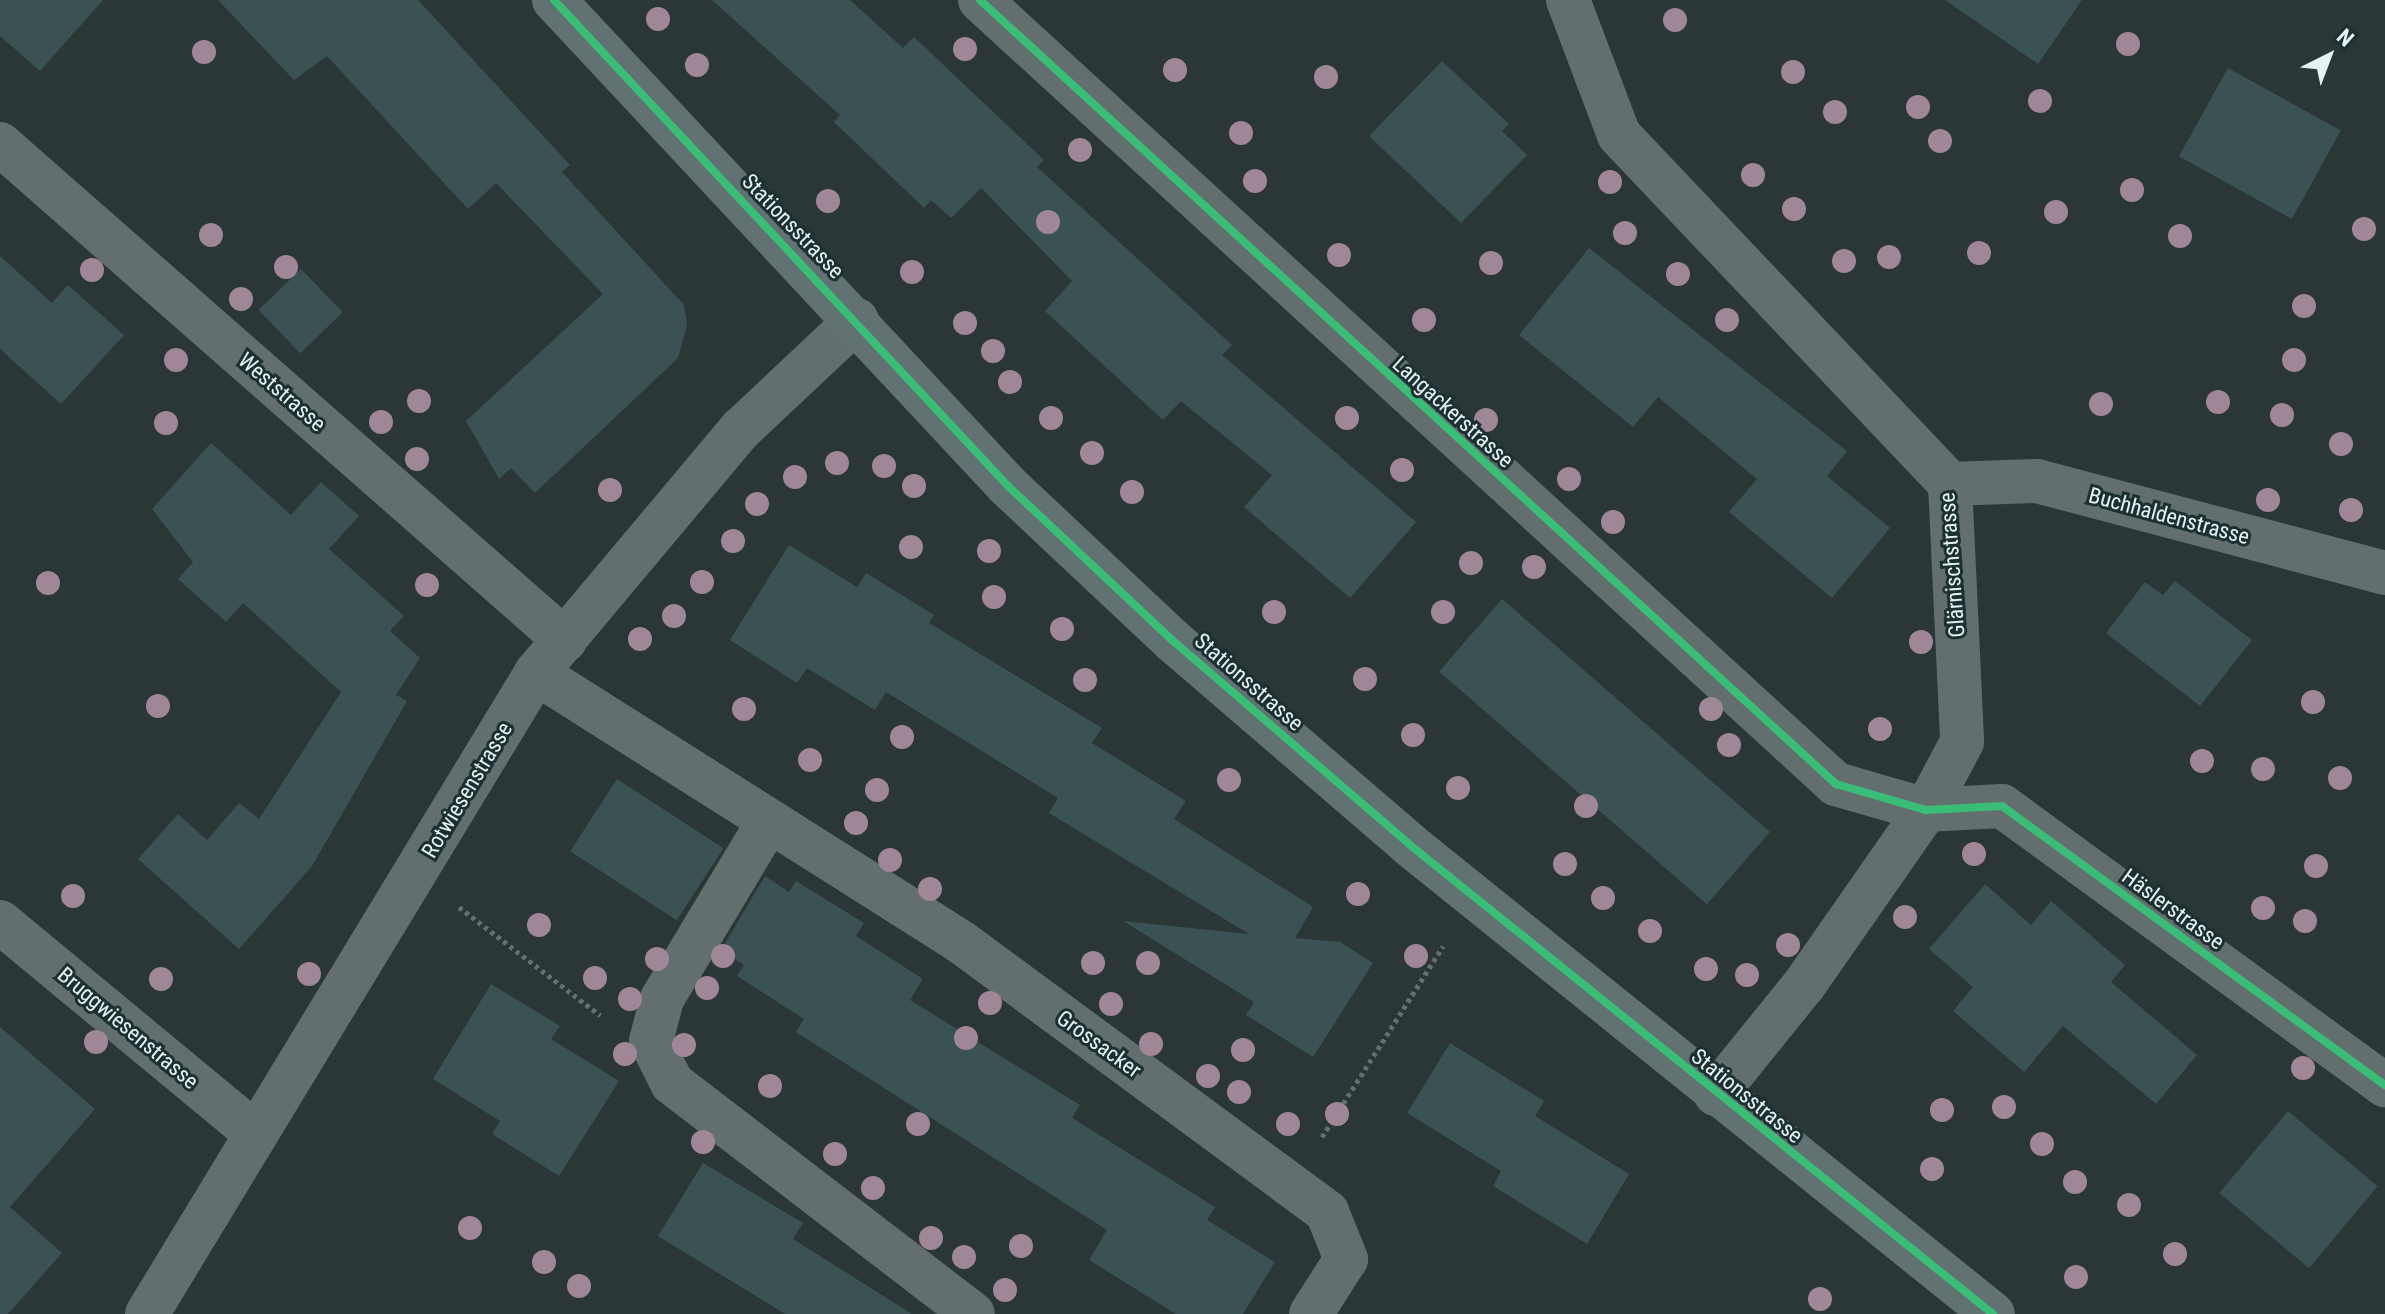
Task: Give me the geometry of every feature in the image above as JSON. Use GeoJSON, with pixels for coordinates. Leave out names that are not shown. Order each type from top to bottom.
{"type":"FeatureCollection","features":[{"type":"Feature","properties":{"kind":"street","name":"Stationsstrasse"},"geometry":{"type":"LineString","coordinates":[[554,0],[857,320],[1008,486],[1172,640],[1716,1094],[1993,1314]]}},
{"type":"Feature","properties":{"kind":"street","name":"Langackerstrasse"},"geometry":{"type":"LineString","coordinates":[[980,0],[1836,784],[1926,810]]}},
{"type":"Feature","properties":{"kind":"street","name":"Glärnischstrasse"},"geometry":{"type":"LineString","coordinates":[[1568,0],[1619,135],[1950,484],[1962,742],[1926,810],[1803,986],[1716,1094]]}},
{"type":"Feature","properties":{"kind":"street","name":"Weststrasse"},"geometry":{"type":"LineString","coordinates":[[0,144],[565,640]]}},
{"type":"Feature","properties":{"kind":"street","name":"Rotwiesenstrasse"},"geometry":{"type":"LineString","coordinates":[[147,1314],[417,874],[536,673],[741,429],[857,320]]}},
{"type":"Feature","properties":{"kind":"street","name":"Buchhaldenstrasse"},"geometry":{"type":"LineString","coordinates":[[1950,484],[2037,481],[2385,573]]}},
{"type":"Feature","properties":{"kind":"street","name":"Grossacker"},"geometry":{"type":"LineString","coordinates":[[536,673],[767,824],[961,942],[1327,1212],[1346,1259],[1311,1314]]}},
{"type":"Feature","properties":{"kind":"street","name":"Häslerstrasse"},"geometry":{"type":"LineString","coordinates":[[1926,810],[2002,806],[2385,1085]]}},
{"type":"Feature","properties":{"kind":"street"},"geometry":{"type":"LineString","coordinates":[[767,824],[662,999],[651,1041],[672,1083],[973,1314]]}},
{"type":"Feature","properties":{"kind":"street","name":"Bruggwiesenstrasse"},"geometry":{"type":"LineString","coordinates":[[0,922],[256,1134]]}},
{"type":"Feature","properties":{"kind":"path"},"geometry":{"type":"LineString","coordinates":[[417,874],[601,1016],[651,1041]]}},
{"type":"Feature","properties":{"kind":"path"},"geometry":{"type":"LineString","coordinates":[[1291,1185],[1447,938]]}},
{"type":"Feature","properties":{"kind":"building"},"geometry":{"type":"Polygon","coordinates":[[[0,0],[103,0],[40,71],[0,36],[0,0]]]}},
{"type":"Feature","properties":{"kind":"building"},"geometry":{"type":"Polygon","coordinates":[[[218,0],[418,0],[570,165],[562,172],[684,305],[687,325],[678,358],[535,493],[511,468],[499,479],[466,421],[603,294],[496,183],[468,209],[327,56],[294,80],[218,0]]]}},
{"type":"Feature","properties":{"kind":"building"},"geometry":{"type":"Polygon","coordinates":[[[712,0],[850,0],[903,48],[914,37],[1044,160],[1037,167],[1232,345],[1222,355],[1416,522],[1350,598],[1244,507],[1272,475],[1181,401],[1163,420],[1045,311],[1072,281],[981,188],[951,218],[931,200],[924,208],[834,122],[840,115],[712,0]]]}},
{"type":"Feature","properties":{"kind":"building"},"geometry":{"type":"Polygon","coordinates":[[[1945,0],[2082,0],[2038,64],[1945,0]]]}},
{"type":"Feature","properties":{"kind":"building"},"geometry":{"type":"Polygon","coordinates":[[[1442,61],[1509,124],[1502,131],[1527,155],[1461,223],[1369,136],[1442,61]]]}},
{"type":"Feature","properties":{"kind":"building"},"geometry":{"type":"Polygon","coordinates":[[[2228,68],[2341,131],[2292,219],[2179,156],[2228,68]]]}},
{"type":"Feature","properties":{"kind":"building"},"geometry":{"type":"Polygon","coordinates":[[[1589,248],[1847,451],[1827,476],[1890,528],[1832,598],[1729,512],[1757,479],[1658,397],[1633,427],[1519,335],[1589,248]]]}},
{"type":"Feature","properties":{"kind":"building"},"geometry":{"type":"Polygon","coordinates":[[[0,256],[52,303],[68,285],[124,335],[61,404],[0,349],[0,256]]]}},
{"type":"Feature","properties":{"kind":"building"},"geometry":{"type":"Polygon","coordinates":[[[301,269],[343,312],[300,353],[259,310],[301,269]]]}},
{"type":"Feature","properties":{"kind":"building"},"geometry":{"type":"Polygon","coordinates":[[[211,443],[291,515],[321,482],[359,516],[329,549],[404,616],[390,631],[420,658],[396,695],[407,701],[312,866],[239,949],[138,859],[178,814],[207,840],[239,803],[259,819],[341,692],[243,603],[226,622],[178,579],[193,562],[152,509],[211,443]]]}},
{"type":"Feature","properties":{"kind":"building"},"geometry":{"type":"Polygon","coordinates":[[[789,545],[857,587],[866,573],[934,615],[929,623],[1102,728],[1092,743],[1186,801],[1174,819],[1313,907],[1295,938],[1340,942],[1373,963],[1313,1057],[1246,1015],[1254,1002],[1123,921],[1249,934],[1049,813],[1058,798],[886,692],[875,710],[807,668],[797,683],[730,640],[789,545]]]}},
{"type":"Feature","properties":{"kind":"building"},"geometry":{"type":"Polygon","coordinates":[[[2175,581],[2252,640],[2200,706],[2106,633],[2145,582],[2163,595],[2175,581]]]}},
{"type":"Feature","properties":{"kind":"building"},"geometry":{"type":"Polygon","coordinates":[[[1502,599],[1770,832],[1707,904],[1439,671],[1502,599]]]}},
{"type":"Feature","properties":{"kind":"building"},"geometry":{"type":"Polygon","coordinates":[[[617,779],[724,848],[677,920],[570,851],[617,779]]]}},
{"type":"Feature","properties":{"kind":"building"},"geometry":{"type":"Polygon","coordinates":[[[765,876],[789,892],[796,881],[864,923],[856,936],[923,979],[910,1000],[1080,1105],[1072,1118],[1215,1207],[1207,1220],[1275,1262],[1243,1314],[1176,1314],[1089,1260],[1107,1230],[796,1032],[804,1019],[737,976],[744,965],[721,950],[765,876]]]}},
{"type":"Feature","properties":{"kind":"building"},"geometry":{"type":"Polygon","coordinates":[[[1985,884],[2031,925],[2051,901],[2125,965],[2111,982],[2197,1055],[2156,1104],[2063,1026],[2024,1072],[1953,1011],[1973,987],[1929,949],[1985,884]]]}},
{"type":"Feature","properties":{"kind":"building"},"geometry":{"type":"Polygon","coordinates":[[[491,984],[560,1026],[551,1039],[619,1081],[559,1176],[492,1134],[500,1121],[433,1079],[491,984]]]}},
{"type":"Feature","properties":{"kind":"building"},"geometry":{"type":"Polygon","coordinates":[[[0,1027],[95,1109],[10,1207],[62,1253],[8,1314],[0,1314],[0,1027]]]}},
{"type":"Feature","properties":{"kind":"building"},"geometry":{"type":"Polygon","coordinates":[[[1450,1043],[1544,1101],[1535,1116],[1629,1174],[1587,1244],[1493,1186],[1501,1171],[1407,1113],[1450,1043]]]}},
{"type":"Feature","properties":{"kind":"building"},"geometry":{"type":"Polygon","coordinates":[[[2288,1111],[2378,1186],[2309,1268],[2219,1193],[2288,1111]]]}},
{"type":"Feature","properties":{"kind":"building"},"geometry":{"type":"Polygon","coordinates":[[[703,1163],[803,1223],[793,1239],[912,1314],[785,1314],[658,1236],[703,1163]]]}},
{"type":"Feature","properties":{"kind":"cycle path"},"geometry":{"type":"LineString","coordinates":[[554,0],[1008,486],[1172,640],[1410,845],[1993,1314]]}},
{"type":"Feature","properties":{"kind":"cycle path"},"geometry":{"type":"LineString","coordinates":[[980,0],[1836,784],[1926,810],[2002,806],[2385,1085]]}}]}
